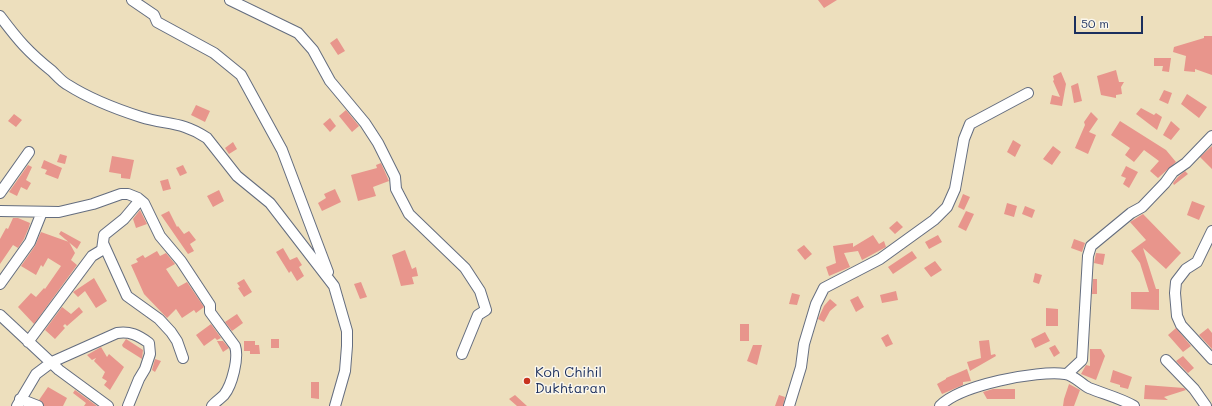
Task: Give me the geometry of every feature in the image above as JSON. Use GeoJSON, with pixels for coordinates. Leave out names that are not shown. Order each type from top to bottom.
{"type":"FeatureCollection","features":[{"type":"Feature","properties":{"kind":"street"},"geometry":{"type":"LineString","coordinates":[[132,0],[154,15],[157,22],[214,53],[241,75],[282,150],[313,236],[334,286],[347,331],[345,371],[336,405]]}},
{"type":"Feature","properties":{"kind":"street"},"geometry":{"type":"LineString","coordinates":[[230,0],[298,33],[313,50],[330,81],[365,123],[378,142],[395,177],[396,189],[409,214],[443,245],[469,274],[480,291],[486,310],[478,315],[462,354]]}},
{"type":"Feature","properties":{"kind":"street"},"geometry":{"type":"LineString","coordinates":[[0,16],[18,41],[67,85],[102,102],[142,118],[180,124],[207,138],[237,176],[270,203],[334,286]]}},
{"type":"Feature","properties":{"kind":"street"},"geometry":{"type":"LineString","coordinates":[[789,406],[801,368],[804,344],[816,304],[824,288],[880,259],[934,220],[947,207],[955,189],[966,132],[970,124],[1028,93]]}},
{"type":"Feature","properties":{"kind":"street"},"geometry":{"type":"LineString","coordinates":[[1067,374],[1082,360],[1088,256],[1090,246],[1131,213],[1142,207],[1165,183],[1173,172],[1186,163],[1212,136]]}},
{"type":"Feature","properties":{"kind":"street"},"geometry":{"type":"LineString","coordinates":[[0,193],[30,152]]}},
{"type":"Feature","properties":{"kind":"street"},"geometry":{"type":"LineString","coordinates":[[0,211],[59,212],[86,206],[121,194],[128,194],[144,203],[160,236],[181,261],[210,305],[210,312],[237,350],[236,366],[224,395],[212,406]]}},
{"type":"Feature","properties":{"kind":"street"},"geometry":{"type":"LineString","coordinates":[[28,342],[92,256],[102,250],[104,235],[124,219],[140,200]]}},
{"type":"Feature","properties":{"kind":"street"},"geometry":{"type":"LineString","coordinates":[[0,284],[30,242],[42,212]]}},
{"type":"Feature","properties":{"kind":"street"},"geometry":{"type":"LineString","coordinates":[[1212,231],[1197,262],[1186,269],[1176,282],[1175,293],[1177,316],[1181,325],[1212,360]]}},
{"type":"Feature","properties":{"kind":"street"},"geometry":{"type":"LineString","coordinates":[[103,243],[127,296],[158,319],[171,332],[177,341],[183,358]]}},
{"type":"Feature","properties":{"kind":"street"},"geometry":{"type":"LineString","coordinates":[[0,315],[71,380],[108,406]]}},
{"type":"Feature","properties":{"kind":"street"},"geometry":{"type":"LineString","coordinates":[[0,330],[8,322]]}},
{"type":"Feature","properties":{"kind":"street"},"geometry":{"type":"LineString","coordinates":[[38,406],[17,404],[36,374],[52,362],[116,332],[128,332],[139,336],[149,343],[150,354],[128,406]]}},
{"type":"Feature","properties":{"kind":"street"},"geometry":{"type":"LineString","coordinates":[[1166,360],[1194,389],[1206,406]]}},
{"type":"Feature","properties":{"kind":"street"},"geometry":{"type":"LineString","coordinates":[[940,406],[960,394],[995,381],[1052,373],[1067,374],[1088,387],[1120,398],[1134,406]]}},
{"type":"Feature","properties":{"kind":"building"},"geometry":{"type":"Polygon","coordinates":[[[818,0],[837,0],[824,8],[818,0]]]}},
{"type":"Feature","properties":{"kind":"building"},"geometry":{"type":"Polygon","coordinates":[[[1204,36],[1212,36],[1212,75],[1195,69],[1195,72],[1184,71],[1186,56],[1173,52],[1174,47],[1204,38],[1204,36]]]}},
{"type":"Feature","properties":{"kind":"building"},"geometry":{"type":"Polygon","coordinates":[[[337,38],[345,51],[338,55],[330,43],[337,38]]]}},
{"type":"Feature","properties":{"kind":"building"},"geometry":{"type":"Polygon","coordinates":[[[1154,58],[1171,58],[1169,72],[1162,71],[1163,66],[1154,66],[1154,58]]]}},
{"type":"Feature","properties":{"kind":"building"},"geometry":{"type":"Polygon","coordinates":[[[1116,70],[1119,82],[1124,82],[1121,87],[1122,94],[1116,95],[1116,98],[1101,95],[1097,76],[1116,70]]]}},
{"type":"Feature","properties":{"kind":"building"},"geometry":{"type":"Polygon","coordinates":[[[1061,72],[1066,84],[1062,106],[1050,104],[1052,95],[1060,97],[1053,81],[1053,76],[1061,72]]]}},
{"type":"Feature","properties":{"kind":"building"},"geometry":{"type":"Polygon","coordinates":[[[1078,83],[1082,101],[1074,103],[1071,86],[1078,83]]]}},
{"type":"Feature","properties":{"kind":"building"},"geometry":{"type":"Polygon","coordinates":[[[1164,90],[1172,93],[1168,104],[1159,100],[1164,90]]]}},
{"type":"Feature","properties":{"kind":"building"},"geometry":{"type":"Polygon","coordinates":[[[1187,94],[1207,107],[1199,118],[1181,104],[1187,94]]]}},
{"type":"Feature","properties":{"kind":"building"},"geometry":{"type":"Polygon","coordinates":[[[196,105],[210,111],[205,122],[191,115],[196,105]]]}},
{"type":"Feature","properties":{"kind":"building"},"geometry":{"type":"Polygon","coordinates":[[[1141,108],[1154,115],[1156,113],[1162,117],[1157,130],[1136,114],[1141,108]]]}},
{"type":"Feature","properties":{"kind":"building"},"geometry":{"type":"Polygon","coordinates":[[[346,110],[359,126],[352,132],[339,116],[346,110]]]}},
{"type":"Feature","properties":{"kind":"building"},"geometry":{"type":"Polygon","coordinates":[[[1091,112],[1098,119],[1089,132],[1096,135],[1088,154],[1075,148],[1085,125],[1084,122],[1091,112]]]}},
{"type":"Feature","properties":{"kind":"building"},"geometry":{"type":"Polygon","coordinates":[[[14,114],[22,120],[16,127],[8,121],[14,114]]]}},
{"type":"Feature","properties":{"kind":"building"},"geometry":{"type":"Polygon","coordinates":[[[330,118],[336,126],[330,132],[323,124],[330,118]]]}},
{"type":"Feature","properties":{"kind":"building"},"geometry":{"type":"Polygon","coordinates":[[[1120,121],[1166,150],[1176,162],[1158,178],[1150,171],[1159,161],[1144,150],[1134,162],[1125,155],[1130,148],[1111,135],[1120,121]]]}},
{"type":"Feature","properties":{"kind":"building"},"geometry":{"type":"Polygon","coordinates":[[[1171,121],[1180,129],[1171,140],[1163,135],[1171,121]]]}},
{"type":"Feature","properties":{"kind":"building"},"geometry":{"type":"Polygon","coordinates":[[[1013,140],[1021,145],[1015,157],[1007,152],[1013,140]]]}},
{"type":"Feature","properties":{"kind":"building"},"geometry":{"type":"Polygon","coordinates":[[[233,142],[237,149],[229,154],[225,148],[233,142]]]}},
{"type":"Feature","properties":{"kind":"building"},"geometry":{"type":"Polygon","coordinates":[[[1053,146],[1061,152],[1052,165],[1043,159],[1053,146]]]}},
{"type":"Feature","properties":{"kind":"building"},"geometry":{"type":"Polygon","coordinates":[[[1212,146],[1212,169],[1200,157],[1212,146]]]}},
{"type":"Feature","properties":{"kind":"building"},"geometry":{"type":"Polygon","coordinates":[[[60,154],[67,156],[65,164],[57,162],[60,154]]]}},
{"type":"Feature","properties":{"kind":"building"},"geometry":{"type":"Polygon","coordinates":[[[112,156],[134,160],[130,179],[121,178],[121,174],[109,172],[112,156]]]}},
{"type":"Feature","properties":{"kind":"building"},"geometry":{"type":"Polygon","coordinates":[[[44,160],[62,168],[58,179],[45,174],[47,170],[41,168],[44,160]]]}},
{"type":"Feature","properties":{"kind":"building"},"geometry":{"type":"Polygon","coordinates":[[[381,163],[389,181],[373,187],[376,196],[358,201],[351,175],[377,168],[376,165],[381,163]]]}},
{"type":"Feature","properties":{"kind":"building"},"geometry":{"type":"Polygon","coordinates":[[[28,165],[32,167],[26,180],[31,183],[27,190],[21,187],[17,196],[9,192],[28,165]]]}},
{"type":"Feature","properties":{"kind":"building"},"geometry":{"type":"Polygon","coordinates":[[[183,165],[187,173],[180,176],[176,168],[183,165]]]}},
{"type":"Feature","properties":{"kind":"building"},"geometry":{"type":"Polygon","coordinates":[[[1126,166],[1138,172],[1129,188],[1123,184],[1126,178],[1121,176],[1126,166]]]}},
{"type":"Feature","properties":{"kind":"building"},"geometry":{"type":"Polygon","coordinates":[[[1185,171],[1188,174],[1174,185],[1173,183],[1185,171]]]}},
{"type":"Feature","properties":{"kind":"building"},"geometry":{"type":"Polygon","coordinates":[[[168,179],[171,189],[163,191],[160,181],[168,179]]]}},
{"type":"Feature","properties":{"kind":"building"},"geometry":{"type":"Polygon","coordinates":[[[335,189],[341,202],[322,211],[318,203],[326,198],[324,194],[335,189]]]}},
{"type":"Feature","properties":{"kind":"building"},"geometry":{"type":"Polygon","coordinates":[[[219,190],[224,201],[213,207],[207,196],[219,190]]]}},
{"type":"Feature","properties":{"kind":"building"},"geometry":{"type":"Polygon","coordinates":[[[963,194],[970,197],[964,210],[958,207],[963,194]]]}},
{"type":"Feature","properties":{"kind":"building"},"geometry":{"type":"Polygon","coordinates":[[[1192,201],[1205,206],[1199,220],[1187,215],[1192,201]]]}},
{"type":"Feature","properties":{"kind":"building"},"geometry":{"type":"Polygon","coordinates":[[[1007,203],[1017,206],[1014,217],[1004,214],[1007,203]]]}},
{"type":"Feature","properties":{"kind":"building"},"geometry":{"type":"Polygon","coordinates":[[[1025,206],[1035,210],[1032,218],[1022,214],[1025,206]]]}},
{"type":"Feature","properties":{"kind":"building"},"geometry":{"type":"Polygon","coordinates":[[[140,210],[147,224],[136,228],[133,219],[140,210]]]}},
{"type":"Feature","properties":{"kind":"building"},"geometry":{"type":"Polygon","coordinates":[[[169,211],[177,227],[178,226],[184,234],[189,231],[196,240],[190,244],[194,251],[188,254],[161,215],[169,211]]]}},
{"type":"Feature","properties":{"kind":"building"},"geometry":{"type":"Polygon","coordinates":[[[966,211],[974,214],[966,231],[958,227],[966,211]]]}},
{"type":"Feature","properties":{"kind":"building"},"geometry":{"type":"Polygon","coordinates":[[[1143,214],[1181,253],[1166,269],[1143,248],[1156,289],[1159,289],[1159,310],[1131,309],[1131,292],[1149,292],[1140,263],[1131,251],[1146,240],[1130,222],[1143,214]]]}},
{"type":"Feature","properties":{"kind":"building"},"geometry":{"type":"Polygon","coordinates":[[[13,218],[18,218],[30,223],[29,227],[18,248],[13,245],[0,264],[0,239],[6,228],[8,229],[13,218]]]}},
{"type":"Feature","properties":{"kind":"building"},"geometry":{"type":"Polygon","coordinates":[[[897,221],[903,227],[895,234],[889,228],[897,221]]]}},
{"type":"Feature","properties":{"kind":"building"},"geometry":{"type":"Polygon","coordinates":[[[61,231],[81,242],[77,249],[59,234],[61,231]]]}},
{"type":"Feature","properties":{"kind":"building"},"geometry":{"type":"Polygon","coordinates":[[[41,232],[69,242],[75,253],[71,260],[77,265],[34,324],[18,307],[31,293],[36,297],[44,288],[45,289],[61,266],[48,258],[43,267],[41,265],[36,275],[21,266],[35,246],[41,232]]]}},
{"type":"Feature","properties":{"kind":"building"},"geometry":{"type":"Polygon","coordinates":[[[873,235],[879,244],[884,241],[886,247],[862,260],[858,251],[844,253],[850,267],[829,276],[826,267],[836,263],[833,246],[853,243],[853,247],[873,235]]]}},
{"type":"Feature","properties":{"kind":"building"},"geometry":{"type":"Polygon","coordinates":[[[938,235],[942,242],[929,249],[925,242],[938,235]]]}},
{"type":"Feature","properties":{"kind":"building"},"geometry":{"type":"Polygon","coordinates":[[[1074,239],[1085,243],[1082,252],[1071,248],[1074,239]]]}},
{"type":"Feature","properties":{"kind":"building"},"geometry":{"type":"Polygon","coordinates":[[[804,245],[812,254],[805,260],[797,250],[804,245]]]}},
{"type":"Feature","properties":{"kind":"building"},"geometry":{"type":"Polygon","coordinates":[[[283,248],[290,260],[297,257],[302,265],[299,267],[304,276],[297,281],[291,271],[289,273],[276,252],[283,248]]]}},
{"type":"Feature","properties":{"kind":"building"},"geometry":{"type":"Polygon","coordinates":[[[405,250],[412,269],[416,267],[418,276],[412,277],[414,284],[401,286],[392,255],[405,250]]]}},
{"type":"Feature","properties":{"kind":"building"},"geometry":{"type":"Polygon","coordinates":[[[157,251],[160,256],[166,253],[175,264],[166,269],[178,287],[187,282],[204,307],[196,313],[194,310],[182,318],[176,309],[167,318],[144,294],[131,265],[138,262],[136,259],[143,255],[145,258],[157,251]]]}},
{"type":"Feature","properties":{"kind":"building"},"geometry":{"type":"Polygon","coordinates":[[[912,251],[917,258],[893,274],[888,267],[912,251]]]}},
{"type":"Feature","properties":{"kind":"building"},"geometry":{"type":"Polygon","coordinates":[[[1096,253],[1105,254],[1103,265],[1094,263],[1096,253]]]}},
{"type":"Feature","properties":{"kind":"building"},"geometry":{"type":"Polygon","coordinates":[[[935,261],[942,270],[931,277],[924,268],[935,261]]]}},
{"type":"Feature","properties":{"kind":"building"},"geometry":{"type":"Polygon","coordinates":[[[1035,273],[1042,275],[1039,284],[1033,282],[1035,273]]]}},
{"type":"Feature","properties":{"kind":"building"},"geometry":{"type":"Polygon","coordinates":[[[94,278],[107,301],[96,308],[85,291],[78,297],[73,292],[94,278]]]}},
{"type":"Feature","properties":{"kind":"building"},"geometry":{"type":"Polygon","coordinates":[[[244,279],[252,292],[244,297],[238,288],[240,287],[237,283],[244,279]]]}},
{"type":"Feature","properties":{"kind":"building"},"geometry":{"type":"Polygon","coordinates":[[[1093,279],[1097,279],[1097,294],[1092,294],[1093,279]]]}},
{"type":"Feature","properties":{"kind":"building"},"geometry":{"type":"Polygon","coordinates":[[[361,282],[367,297],[360,299],[354,284],[361,282]]]}},
{"type":"Feature","properties":{"kind":"building"},"geometry":{"type":"Polygon","coordinates":[[[896,291],[898,300],[882,303],[880,295],[896,291]]]}},
{"type":"Feature","properties":{"kind":"building"},"geometry":{"type":"Polygon","coordinates":[[[792,293],[800,295],[797,305],[789,304],[792,293]]]}},
{"type":"Feature","properties":{"kind":"building"},"geometry":{"type":"Polygon","coordinates":[[[858,296],[864,307],[856,312],[850,300],[858,296]]]}},
{"type":"Feature","properties":{"kind":"building"},"geometry":{"type":"Polygon","coordinates":[[[830,299],[837,305],[830,311],[824,322],[818,319],[824,306],[830,299]]]}},
{"type":"Feature","properties":{"kind":"building"},"geometry":{"type":"Polygon","coordinates":[[[62,307],[71,314],[79,307],[83,312],[67,326],[65,324],[63,326],[65,328],[55,339],[45,330],[62,307]]]}},
{"type":"Feature","properties":{"kind":"building"},"geometry":{"type":"Polygon","coordinates":[[[1046,308],[1058,309],[1058,326],[1046,326],[1046,308]]]}},
{"type":"Feature","properties":{"kind":"building"},"geometry":{"type":"Polygon","coordinates":[[[237,314],[243,323],[232,331],[225,322],[237,314]]]}},
{"type":"Feature","properties":{"kind":"building"},"geometry":{"type":"Polygon","coordinates":[[[211,324],[221,338],[217,340],[215,338],[204,346],[196,335],[211,324]]]}},
{"type":"Feature","properties":{"kind":"building"},"geometry":{"type":"Polygon","coordinates":[[[740,324],[749,324],[749,341],[740,341],[740,324]]]}},
{"type":"Feature","properties":{"kind":"building"},"geometry":{"type":"Polygon","coordinates":[[[1176,328],[1191,346],[1183,352],[1168,335],[1176,328]]]}},
{"type":"Feature","properties":{"kind":"building"},"geometry":{"type":"Polygon","coordinates":[[[1208,328],[1212,333],[1212,349],[1199,335],[1208,328]]]}},
{"type":"Feature","properties":{"kind":"building"},"geometry":{"type":"Polygon","coordinates":[[[1045,332],[1050,341],[1035,348],[1031,339],[1045,332]]]}},
{"type":"Feature","properties":{"kind":"building"},"geometry":{"type":"Polygon","coordinates":[[[888,334],[893,344],[886,347],[881,338],[888,334]]]}},
{"type":"Feature","properties":{"kind":"building"},"geometry":{"type":"Polygon","coordinates":[[[126,339],[143,350],[142,359],[123,347],[122,345],[126,339]]]}},
{"type":"Feature","properties":{"kind":"building"},"geometry":{"type":"Polygon","coordinates":[[[271,339],[279,339],[279,348],[271,348],[271,339]]]}},
{"type":"Feature","properties":{"kind":"building"},"geometry":{"type":"Polygon","coordinates":[[[989,340],[991,355],[995,354],[996,356],[970,371],[967,362],[981,358],[979,341],[989,340]]]}},
{"type":"Feature","properties":{"kind":"building"},"geometry":{"type":"Polygon","coordinates":[[[217,341],[223,341],[229,348],[223,352],[217,341]]]}},
{"type":"Feature","properties":{"kind":"building"},"geometry":{"type":"Polygon","coordinates":[[[244,341],[255,341],[255,345],[259,345],[260,354],[250,354],[250,351],[244,351],[244,341]]]}},
{"type":"Feature","properties":{"kind":"building"},"geometry":{"type":"Polygon","coordinates":[[[753,345],[762,345],[757,365],[747,361],[753,345]]]}},
{"type":"Feature","properties":{"kind":"building"},"geometry":{"type":"Polygon","coordinates":[[[1055,345],[1060,353],[1054,357],[1049,348],[1055,345]]]}},
{"type":"Feature","properties":{"kind":"building"},"geometry":{"type":"Polygon","coordinates":[[[101,347],[107,357],[109,354],[124,367],[110,390],[104,385],[107,381],[102,378],[105,372],[94,361],[96,358],[92,360],[87,355],[101,347]]]}},
{"type":"Feature","properties":{"kind":"building"},"geometry":{"type":"Polygon","coordinates":[[[1090,349],[1101,349],[1105,356],[1096,380],[1081,374],[1086,365],[1090,366],[1090,349]]]}},
{"type":"Feature","properties":{"kind":"building"},"geometry":{"type":"Polygon","coordinates":[[[1183,356],[1194,368],[1188,373],[1176,361],[1183,356]]]}},
{"type":"Feature","properties":{"kind":"building"},"geometry":{"type":"Polygon","coordinates":[[[155,359],[161,361],[155,372],[152,370],[155,359]]]}},
{"type":"Feature","properties":{"kind":"building"},"geometry":{"type":"Polygon","coordinates":[[[967,369],[971,381],[963,382],[963,385],[942,394],[937,384],[946,378],[967,369]]]}},
{"type":"Feature","properties":{"kind":"building"},"geometry":{"type":"Polygon","coordinates":[[[1113,370],[1132,377],[1128,389],[1110,382],[1113,370]]]}},
{"type":"Feature","properties":{"kind":"building"},"geometry":{"type":"Polygon","coordinates":[[[311,382],[319,382],[319,399],[311,398],[311,382]]]}},
{"type":"Feature","properties":{"kind":"building"},"geometry":{"type":"Polygon","coordinates":[[[1069,384],[1080,390],[1074,406],[1063,406],[1064,399],[1069,384]]]}},
{"type":"Feature","properties":{"kind":"building"},"geometry":{"type":"Polygon","coordinates":[[[1145,385],[1184,388],[1186,390],[1164,397],[1168,400],[1144,399],[1145,385]]]}},
{"type":"Feature","properties":{"kind":"building"},"geometry":{"type":"Polygon","coordinates":[[[48,387],[67,398],[63,406],[44,406],[39,400],[48,387]]]}},
{"type":"Feature","properties":{"kind":"building"},"geometry":{"type":"Polygon","coordinates":[[[993,389],[1015,389],[1015,399],[987,399],[983,392],[993,389]]]}},
{"type":"Feature","properties":{"kind":"building"},"geometry":{"type":"Polygon","coordinates":[[[75,390],[97,406],[84,406],[86,403],[73,393],[75,390]]]}},
{"type":"Feature","properties":{"kind":"building"},"geometry":{"type":"Polygon","coordinates":[[[515,395],[527,406],[517,406],[509,399],[515,395]]]}},
{"type":"Feature","properties":{"kind":"building"},"geometry":{"type":"Polygon","coordinates":[[[779,395],[785,397],[783,406],[775,406],[779,395]]]}},
{"type":"Feature","properties":{"kind":"place","name":"Koh Chihil Dukhtaran"},"geometry":{"type":"Point","coordinates":[527,381]}}]}
